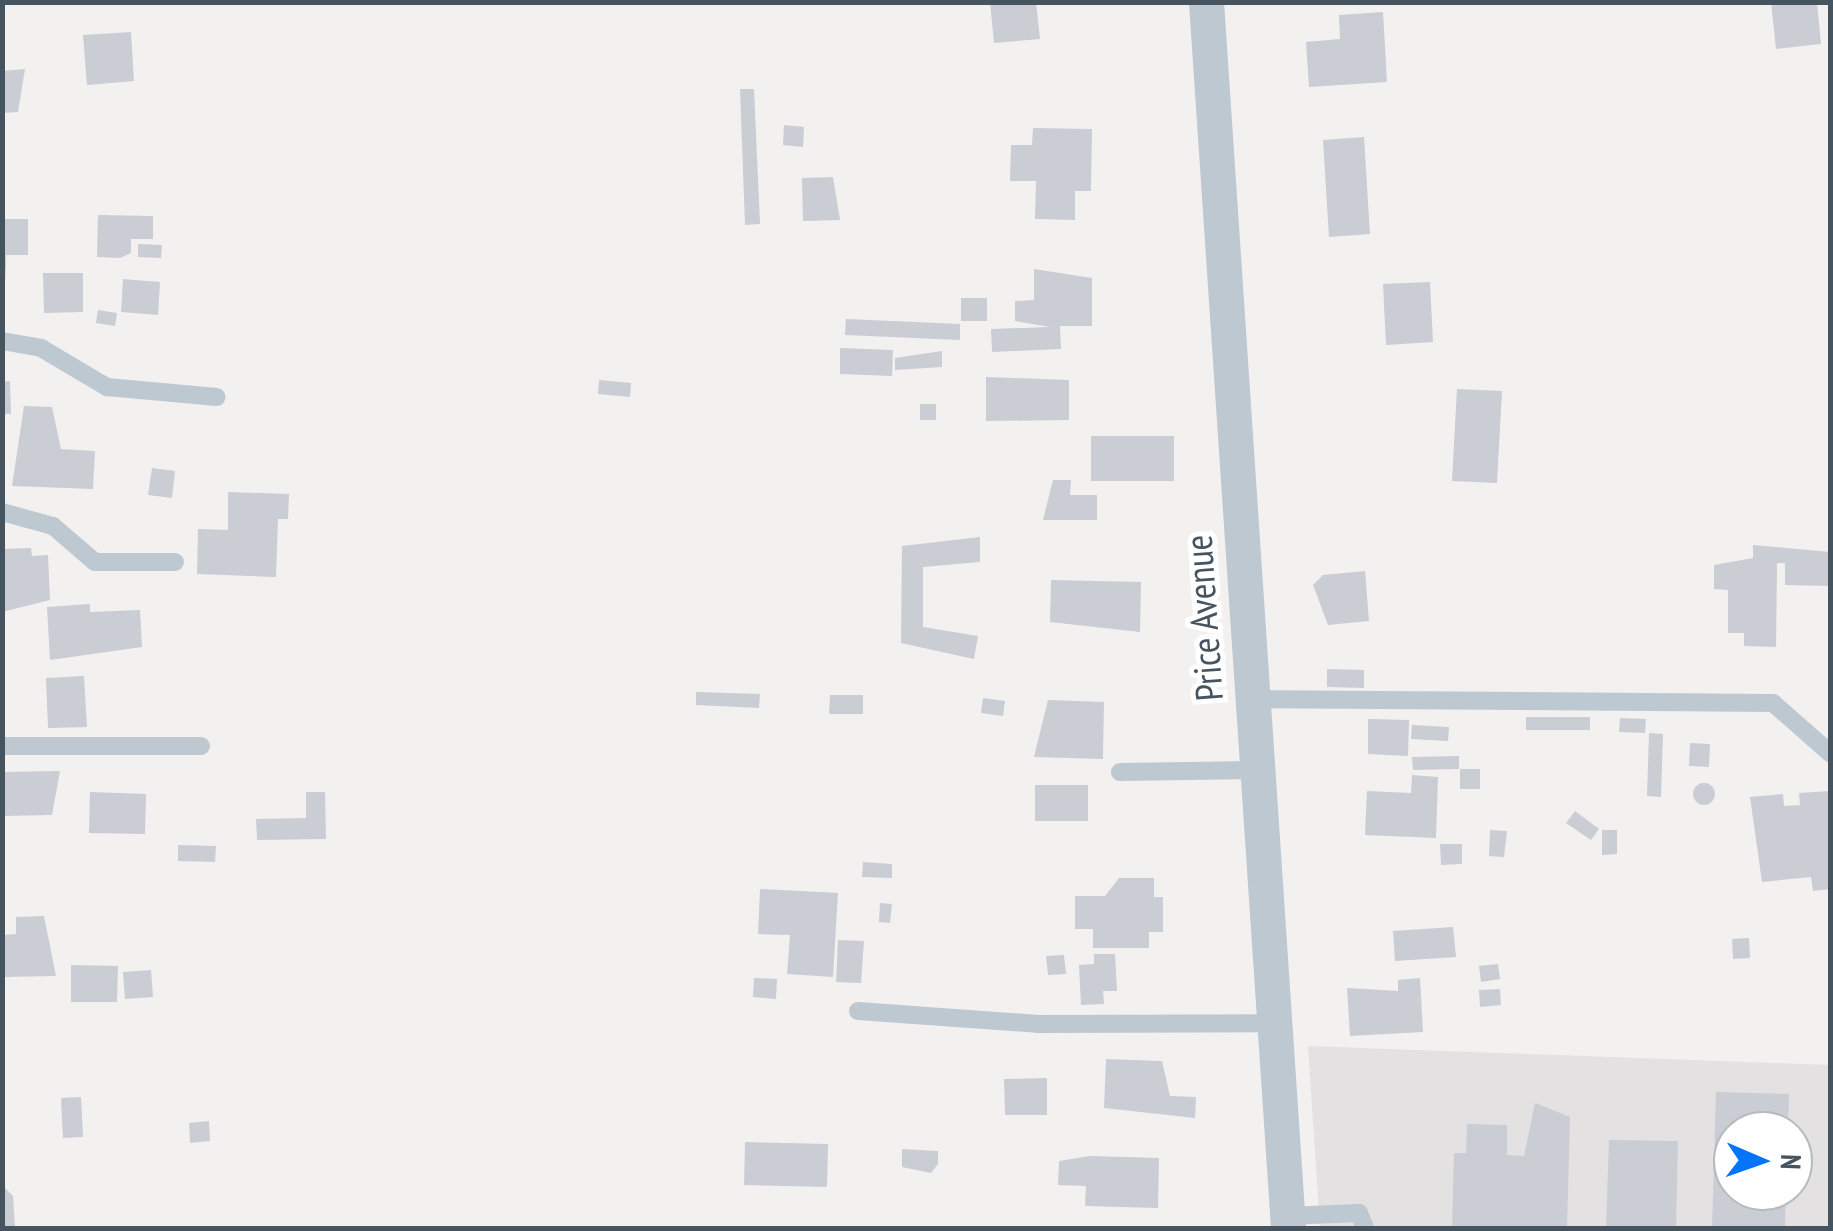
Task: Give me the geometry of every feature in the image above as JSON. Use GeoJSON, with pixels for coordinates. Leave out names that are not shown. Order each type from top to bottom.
{"type":"FeatureCollection","features":[{"type":"Feature","properties":{"kind":"street","name":"Price Avenue"},"geometry":{"type":"LineString","coordinates":[[1206,2],[1287,1222]]}},
{"type":"Feature","properties":{"kind":"lane"},"geometry":{"type":"LineString","coordinates":[[2,341],[40,348],[107,387],[218,397]]}},
{"type":"Feature","properties":{"kind":"lane"},"geometry":{"type":"LineString","coordinates":[[2,512],[53,526],[95,562],[175,562]]}},
{"type":"Feature","properties":{"kind":"lane"},"geometry":{"type":"LineString","coordinates":[[1250,699],[1773,703],[1830,753]]}},
{"type":"Feature","properties":{"kind":"lane"},"geometry":{"type":"LineString","coordinates":[[2,746],[200,746]]}},
{"type":"Feature","properties":{"kind":"lane"},"geometry":{"type":"LineString","coordinates":[[1120,772],[1255,770]]}},
{"type":"Feature","properties":{"kind":"lane"},"geometry":{"type":"LineString","coordinates":[[858,1011],[1038,1024],[1274,1023]]}},
{"type":"Feature","properties":{"kind":"lane"},"geometry":{"type":"LineString","coordinates":[[1287,1222],[1359,1213],[1365,1228]]}},
{"type":"Feature","properties":{"kind":"shaded area"},"geometry":{"type":"Polygon","coordinates":[[[1308,1046],[1830,1065],[1830,1228],[1320,1228],[1308,1046]]]}},
{"type":"Feature","properties":{"kind":"building"},"geometry":{"type":"Polygon","coordinates":[[[990,2],[1036,2],[1040,39],[994,43],[990,2]]]}},
{"type":"Feature","properties":{"kind":"building"},"geometry":{"type":"Polygon","coordinates":[[[1771,2],[1817,2],[1821,44],[1776,49],[1771,2]]]}},
{"type":"Feature","properties":{"kind":"building"},"geometry":{"type":"Polygon","coordinates":[[[1383,12],[1387,82],[1309,87],[1306,42],[1340,39],[1339,15],[1383,12]]]}},
{"type":"Feature","properties":{"kind":"building"},"geometry":{"type":"Polygon","coordinates":[[[131,32],[134,81],[87,85],[83,35],[131,32]]]}},
{"type":"Feature","properties":{"kind":"building"},"geometry":{"type":"Polygon","coordinates":[[[25,69],[18,112],[2,113],[2,71],[25,69]]]}},
{"type":"Feature","properties":{"kind":"building"},"geometry":{"type":"Polygon","coordinates":[[[740,89],[754,89],[760,224],[745,225],[740,89]]]}},
{"type":"Feature","properties":{"kind":"building"},"geometry":{"type":"Polygon","coordinates":[[[784,125],[804,127],[803,147],[783,145],[784,125]]]}},
{"type":"Feature","properties":{"kind":"building"},"geometry":{"type":"Polygon","coordinates":[[[1033,128],[1092,129],[1091,191],[1075,191],[1075,220],[1035,219],[1036,181],[1010,181],[1011,145],[1032,145],[1033,128]]]}},
{"type":"Feature","properties":{"kind":"building"},"geometry":{"type":"Polygon","coordinates":[[[1364,137],[1370,234],[1329,237],[1323,140],[1364,137]]]}},
{"type":"Feature","properties":{"kind":"building"},"geometry":{"type":"Polygon","coordinates":[[[833,177],[840,220],[803,221],[802,178],[833,177]]]}},
{"type":"Feature","properties":{"kind":"building"},"geometry":{"type":"Polygon","coordinates":[[[98,215],[153,216],[153,239],[131,239],[131,253],[120,258],[97,257],[98,215]]]}},
{"type":"Feature","properties":{"kind":"building"},"geometry":{"type":"Polygon","coordinates":[[[2,219],[28,219],[28,255],[6,255],[6,281],[2,219]]]}},
{"type":"Feature","properties":{"kind":"building"},"geometry":{"type":"Polygon","coordinates":[[[138,244],[162,245],[161,258],[138,257],[138,244]]]}},
{"type":"Feature","properties":{"kind":"building"},"geometry":{"type":"Polygon","coordinates":[[[1034,269],[1092,278],[1092,326],[1060,326],[1061,349],[992,352],[991,329],[1050,327],[1015,321],[1015,301],[1034,300],[1034,269]]]}},
{"type":"Feature","properties":{"kind":"building"},"geometry":{"type":"Polygon","coordinates":[[[43,273],[83,273],[83,312],[44,313],[43,273]]]}},
{"type":"Feature","properties":{"kind":"building"},"geometry":{"type":"Polygon","coordinates":[[[123,279],[160,282],[158,315],[121,312],[123,279]]]}},
{"type":"Feature","properties":{"kind":"building"},"geometry":{"type":"Polygon","coordinates":[[[1430,282],[1433,342],[1386,345],[1383,284],[1430,282]]]}},
{"type":"Feature","properties":{"kind":"building"},"geometry":{"type":"Polygon","coordinates":[[[961,298],[987,298],[987,321],[961,321],[961,298]]]}},
{"type":"Feature","properties":{"kind":"building"},"geometry":{"type":"Polygon","coordinates":[[[98,310],[117,313],[115,326],[96,323],[98,310]]]}},
{"type":"Feature","properties":{"kind":"building"},"geometry":{"type":"Polygon","coordinates":[[[846,319],[960,324],[960,340],[845,335],[846,319]]]}},
{"type":"Feature","properties":{"kind":"building"},"geometry":{"type":"Polygon","coordinates":[[[840,348],[893,350],[892,376],[840,374],[840,348]]]}},
{"type":"Feature","properties":{"kind":"building"},"geometry":{"type":"Polygon","coordinates":[[[942,351],[942,367],[895,370],[895,358],[942,351]]]}},
{"type":"Feature","properties":{"kind":"building"},"geometry":{"type":"Polygon","coordinates":[[[986,377],[1069,380],[1069,420],[986,421],[986,377]]]}},
{"type":"Feature","properties":{"kind":"building"},"geometry":{"type":"Polygon","coordinates":[[[599,380],[631,383],[630,397],[598,394],[599,380]]]}},
{"type":"Feature","properties":{"kind":"building"},"geometry":{"type":"Polygon","coordinates":[[[10,381],[11,414],[2,414],[2,382],[10,381]]]}},
{"type":"Feature","properties":{"kind":"building"},"geometry":{"type":"Polygon","coordinates":[[[1457,389],[1502,391],[1497,483],[1452,481],[1457,389]]]}},
{"type":"Feature","properties":{"kind":"building"},"geometry":{"type":"Polygon","coordinates":[[[920,404],[936,404],[936,420],[920,420],[920,404]]]}},
{"type":"Feature","properties":{"kind":"building"},"geometry":{"type":"Polygon","coordinates":[[[24,406],[52,407],[61,449],[95,451],[93,489],[12,486],[24,406]]]}},
{"type":"Feature","properties":{"kind":"building"},"geometry":{"type":"Polygon","coordinates":[[[1091,436],[1174,436],[1174,481],[1091,481],[1091,436]]]}},
{"type":"Feature","properties":{"kind":"building"},"geometry":{"type":"Polygon","coordinates":[[[152,468],[175,471],[172,498],[148,495],[152,468]]]}},
{"type":"Feature","properties":{"kind":"building"},"geometry":{"type":"Polygon","coordinates":[[[1053,480],[1071,480],[1070,495],[1097,495],[1097,520],[1043,520],[1053,480]]]}},
{"type":"Feature","properties":{"kind":"building"},"geometry":{"type":"Polygon","coordinates":[[[228,492],[289,494],[288,519],[278,519],[276,577],[197,574],[198,529],[228,530],[228,492]]]}},
{"type":"Feature","properties":{"kind":"building"},"geometry":{"type":"Polygon","coordinates":[[[980,537],[980,562],[923,567],[923,627],[978,636],[974,659],[901,643],[902,546],[980,537]]]}},
{"type":"Feature","properties":{"kind":"building"},"geometry":{"type":"Polygon","coordinates":[[[1753,545],[1830,552],[1830,586],[1785,585],[1785,563],[1777,563],[1776,647],[1744,646],[1744,633],[1728,633],[1728,590],[1714,589],[1714,565],[1753,558],[1753,545]]]}},
{"type":"Feature","properties":{"kind":"building"},"geometry":{"type":"Polygon","coordinates":[[[31,548],[32,556],[48,555],[50,600],[2,612],[2,549],[31,548]]]}},
{"type":"Feature","properties":{"kind":"building"},"geometry":{"type":"Polygon","coordinates":[[[1365,571],[1369,621],[1328,625],[1313,585],[1323,575],[1365,571]]]}},
{"type":"Feature","properties":{"kind":"building"},"geometry":{"type":"Polygon","coordinates":[[[1051,580],[1141,582],[1140,632],[1050,622],[1051,580]]]}},
{"type":"Feature","properties":{"kind":"building"},"geometry":{"type":"Polygon","coordinates":[[[90,604],[90,612],[140,610],[142,647],[50,660],[47,607],[90,604]]]}},
{"type":"Feature","properties":{"kind":"building"},"geometry":{"type":"Polygon","coordinates":[[[1327,669],[1364,670],[1364,688],[1327,687],[1327,669]]]}},
{"type":"Feature","properties":{"kind":"building"},"geometry":{"type":"Polygon","coordinates":[[[84,676],[87,727],[48,728],[46,678],[84,676]]]}},
{"type":"Feature","properties":{"kind":"building"},"geometry":{"type":"Polygon","coordinates":[[[696,692],[760,694],[759,708],[696,705],[696,692]]]}},
{"type":"Feature","properties":{"kind":"building"},"geometry":{"type":"Polygon","coordinates":[[[830,695],[863,695],[863,714],[829,714],[830,695]]]}},
{"type":"Feature","properties":{"kind":"building"},"geometry":{"type":"Polygon","coordinates":[[[983,698],[1005,701],[1003,716],[981,713],[983,698]]]}},
{"type":"Feature","properties":{"kind":"building"},"geometry":{"type":"Polygon","coordinates":[[[1048,700],[1104,702],[1103,759],[1034,757],[1048,700]]]}},
{"type":"Feature","properties":{"kind":"building"},"geometry":{"type":"Polygon","coordinates":[[[1526,717],[1590,717],[1590,730],[1526,730],[1526,717]]]}},
{"type":"Feature","properties":{"kind":"building"},"geometry":{"type":"Polygon","coordinates":[[[1620,718],[1646,719],[1645,733],[1619,732],[1620,718]]]}},
{"type":"Feature","properties":{"kind":"building"},"geometry":{"type":"Polygon","coordinates":[[[1368,719],[1409,720],[1408,756],[1368,754],[1368,719]]]}},
{"type":"Feature","properties":{"kind":"building"},"geometry":{"type":"Polygon","coordinates":[[[1412,725],[1449,727],[1448,741],[1411,739],[1412,725]]]}},
{"type":"Feature","properties":{"kind":"building"},"geometry":{"type":"Polygon","coordinates":[[[1649,733],[1663,734],[1661,797],[1647,796],[1649,733]]]}},
{"type":"Feature","properties":{"kind":"building"},"geometry":{"type":"Polygon","coordinates":[[[1690,743],[1710,744],[1709,767],[1689,766],[1690,743]]]}},
{"type":"Feature","properties":{"kind":"building"},"geometry":{"type":"Polygon","coordinates":[[[1459,756],[1459,769],[1413,770],[1412,757],[1459,756]]]}},
{"type":"Feature","properties":{"kind":"building"},"geometry":{"type":"Polygon","coordinates":[[[1460,769],[1480,769],[1480,789],[1460,789],[1460,769]]]}},
{"type":"Feature","properties":{"kind":"building"},"geometry":{"type":"Polygon","coordinates":[[[60,771],[52,815],[2,816],[2,772],[60,771]]]}},
{"type":"Feature","properties":{"kind":"building"},"geometry":{"type":"Polygon","coordinates":[[[1412,775],[1438,777],[1436,838],[1365,835],[1367,791],[1411,793],[1412,775]]]}},
{"type":"Feature","properties":{"kind":"building"},"geometry":{"type":"Polygon","coordinates":[[[1704,783],[1715,794],[1704,805],[1693,794],[1704,783]]]}},
{"type":"Feature","properties":{"kind":"building"},"geometry":{"type":"Polygon","coordinates":[[[1035,785],[1088,785],[1088,821],[1035,821],[1035,785]]]}},
{"type":"Feature","properties":{"kind":"building"},"geometry":{"type":"Polygon","coordinates":[[[1830,791],[1830,889],[1813,891],[1811,877],[1762,882],[1750,797],[1783,794],[1784,806],[1800,805],[1799,793],[1830,791]]]}},
{"type":"Feature","properties":{"kind":"building"},"geometry":{"type":"Polygon","coordinates":[[[90,792],[146,794],[145,834],[89,833],[90,792]]]}},
{"type":"Feature","properties":{"kind":"building"},"geometry":{"type":"Polygon","coordinates":[[[306,792],[325,792],[326,839],[257,840],[256,819],[306,818],[306,792]]]}},
{"type":"Feature","properties":{"kind":"building"},"geometry":{"type":"Polygon","coordinates":[[[1575,811],[1599,829],[1591,840],[1566,823],[1575,811]]]}},
{"type":"Feature","properties":{"kind":"building"},"geometry":{"type":"Polygon","coordinates":[[[1490,830],[1507,831],[1504,857],[1489,856],[1490,830]]]}},
{"type":"Feature","properties":{"kind":"building"},"geometry":{"type":"Polygon","coordinates":[[[1602,830],[1617,830],[1617,854],[1602,855],[1602,830]]]}},
{"type":"Feature","properties":{"kind":"building"},"geometry":{"type":"Polygon","coordinates":[[[1440,844],[1462,844],[1462,864],[1441,865],[1440,844]]]}},
{"type":"Feature","properties":{"kind":"building"},"geometry":{"type":"Polygon","coordinates":[[[178,845],[216,846],[215,862],[178,861],[178,845]]]}},
{"type":"Feature","properties":{"kind":"building"},"geometry":{"type":"Polygon","coordinates":[[[863,862],[892,864],[892,878],[862,877],[863,862]]]}},
{"type":"Feature","properties":{"kind":"building"},"geometry":{"type":"Polygon","coordinates":[[[1119,878],[1154,878],[1154,897],[1163,897],[1163,932],[1149,932],[1149,948],[1093,948],[1093,929],[1075,929],[1075,896],[1105,896],[1119,878]]]}},
{"type":"Feature","properties":{"kind":"building"},"geometry":{"type":"Polygon","coordinates":[[[760,889],[838,893],[833,977],[787,974],[790,935],[758,934],[760,889]]]}},
{"type":"Feature","properties":{"kind":"building"},"geometry":{"type":"Polygon","coordinates":[[[880,903],[892,904],[890,923],[879,922],[880,903]]]}},
{"type":"Feature","properties":{"kind":"building"},"geometry":{"type":"Polygon","coordinates":[[[44,916],[56,976],[2,977],[2,935],[16,934],[16,917],[44,916]]]}},
{"type":"Feature","properties":{"kind":"building"},"geometry":{"type":"Polygon","coordinates":[[[1453,927],[1456,957],[1395,961],[1393,931],[1453,927]]]}},
{"type":"Feature","properties":{"kind":"building"},"geometry":{"type":"Polygon","coordinates":[[[1749,938],[1750,958],[1733,959],[1732,939],[1749,938]]]}},
{"type":"Feature","properties":{"kind":"building"},"geometry":{"type":"Polygon","coordinates":[[[838,940],[864,941],[861,983],[836,982],[838,940]]]}},
{"type":"Feature","properties":{"kind":"building"},"geometry":{"type":"Polygon","coordinates":[[[1094,954],[1115,954],[1117,991],[1103,991],[1104,1004],[1081,1005],[1079,965],[1094,964],[1094,954]]]}},
{"type":"Feature","properties":{"kind":"building"},"geometry":{"type":"Polygon","coordinates":[[[1064,955],[1066,974],[1048,975],[1046,956],[1064,955]]]}},
{"type":"Feature","properties":{"kind":"building"},"geometry":{"type":"Polygon","coordinates":[[[1498,964],[1500,979],[1481,982],[1479,966],[1498,964]]]}},
{"type":"Feature","properties":{"kind":"building"},"geometry":{"type":"Polygon","coordinates":[[[71,965],[118,966],[117,1002],[71,1002],[71,965]]]}},
{"type":"Feature","properties":{"kind":"building"},"geometry":{"type":"Polygon","coordinates":[[[151,970],[153,997],[125,999],[123,972],[151,970]]]}},
{"type":"Feature","properties":{"kind":"building"},"geometry":{"type":"Polygon","coordinates":[[[754,978],[777,979],[776,999],[753,997],[754,978]]]}},
{"type":"Feature","properties":{"kind":"building"},"geometry":{"type":"Polygon","coordinates":[[[1420,978],[1423,1032],[1350,1036],[1347,988],[1398,991],[1398,980],[1420,978]]]}},
{"type":"Feature","properties":{"kind":"building"},"geometry":{"type":"Polygon","coordinates":[[[1500,989],[1501,1005],[1480,1007],[1479,990],[1500,989]]]}},
{"type":"Feature","properties":{"kind":"building"},"geometry":{"type":"Polygon","coordinates":[[[1106,1059],[1162,1061],[1170,1096],[1196,1097],[1195,1118],[1104,1108],[1106,1059]]]}},
{"type":"Feature","properties":{"kind":"building"},"geometry":{"type":"Polygon","coordinates":[[[1047,1078],[1047,1115],[1005,1115],[1004,1079],[1047,1078]]]}},
{"type":"Feature","properties":{"kind":"building"},"geometry":{"type":"Polygon","coordinates":[[[1716,1092],[1789,1094],[1789,1111],[1715,1111],[1716,1092]]]}},
{"type":"Feature","properties":{"kind":"building"},"geometry":{"type":"Polygon","coordinates":[[[81,1097],[83,1137],[63,1138],[61,1098],[81,1097]]]}},
{"type":"Feature","properties":{"kind":"building"},"geometry":{"type":"Polygon","coordinates":[[[1535,1103],[1570,1117],[1567,1228],[1452,1228],[1454,1153],[1466,1153],[1467,1124],[1507,1125],[1507,1155],[1524,1156],[1535,1103]]]}},
{"type":"Feature","properties":{"kind":"building"},"geometry":{"type":"Polygon","coordinates":[[[209,1121],[210,1141],[190,1143],[189,1123],[209,1121]]]}},
{"type":"Feature","properties":{"kind":"building"},"geometry":{"type":"Polygon","coordinates":[[[1609,1140],[1678,1141],[1676,1228],[1606,1228],[1609,1140]]]}},
{"type":"Feature","properties":{"kind":"building"},"geometry":{"type":"Polygon","coordinates":[[[745,1142],[828,1144],[827,1187],[744,1185],[745,1142]]]}},
{"type":"Feature","properties":{"kind":"building"},"geometry":{"type":"Polygon","coordinates":[[[902,1149],[938,1151],[938,1164],[931,1173],[902,1167],[902,1149]]]}},
{"type":"Feature","properties":{"kind":"building"},"geometry":{"type":"Polygon","coordinates":[[[1090,1156],[1159,1158],[1158,1208],[1085,1206],[1086,1186],[1058,1185],[1059,1161],[1090,1156]]]}},
{"type":"Feature","properties":{"kind":"building"},"geometry":{"type":"Polygon","coordinates":[[[2,1185],[13,1196],[15,1228],[2,1228],[2,1185]]]}},
{"type":"Feature","properties":{"kind":"building"},"geometry":{"type":"Polygon","coordinates":[[[1713,1194],[1713,1211],[1785,1211],[1785,1228],[1712,1228],[1713,1194]]]}}]}
